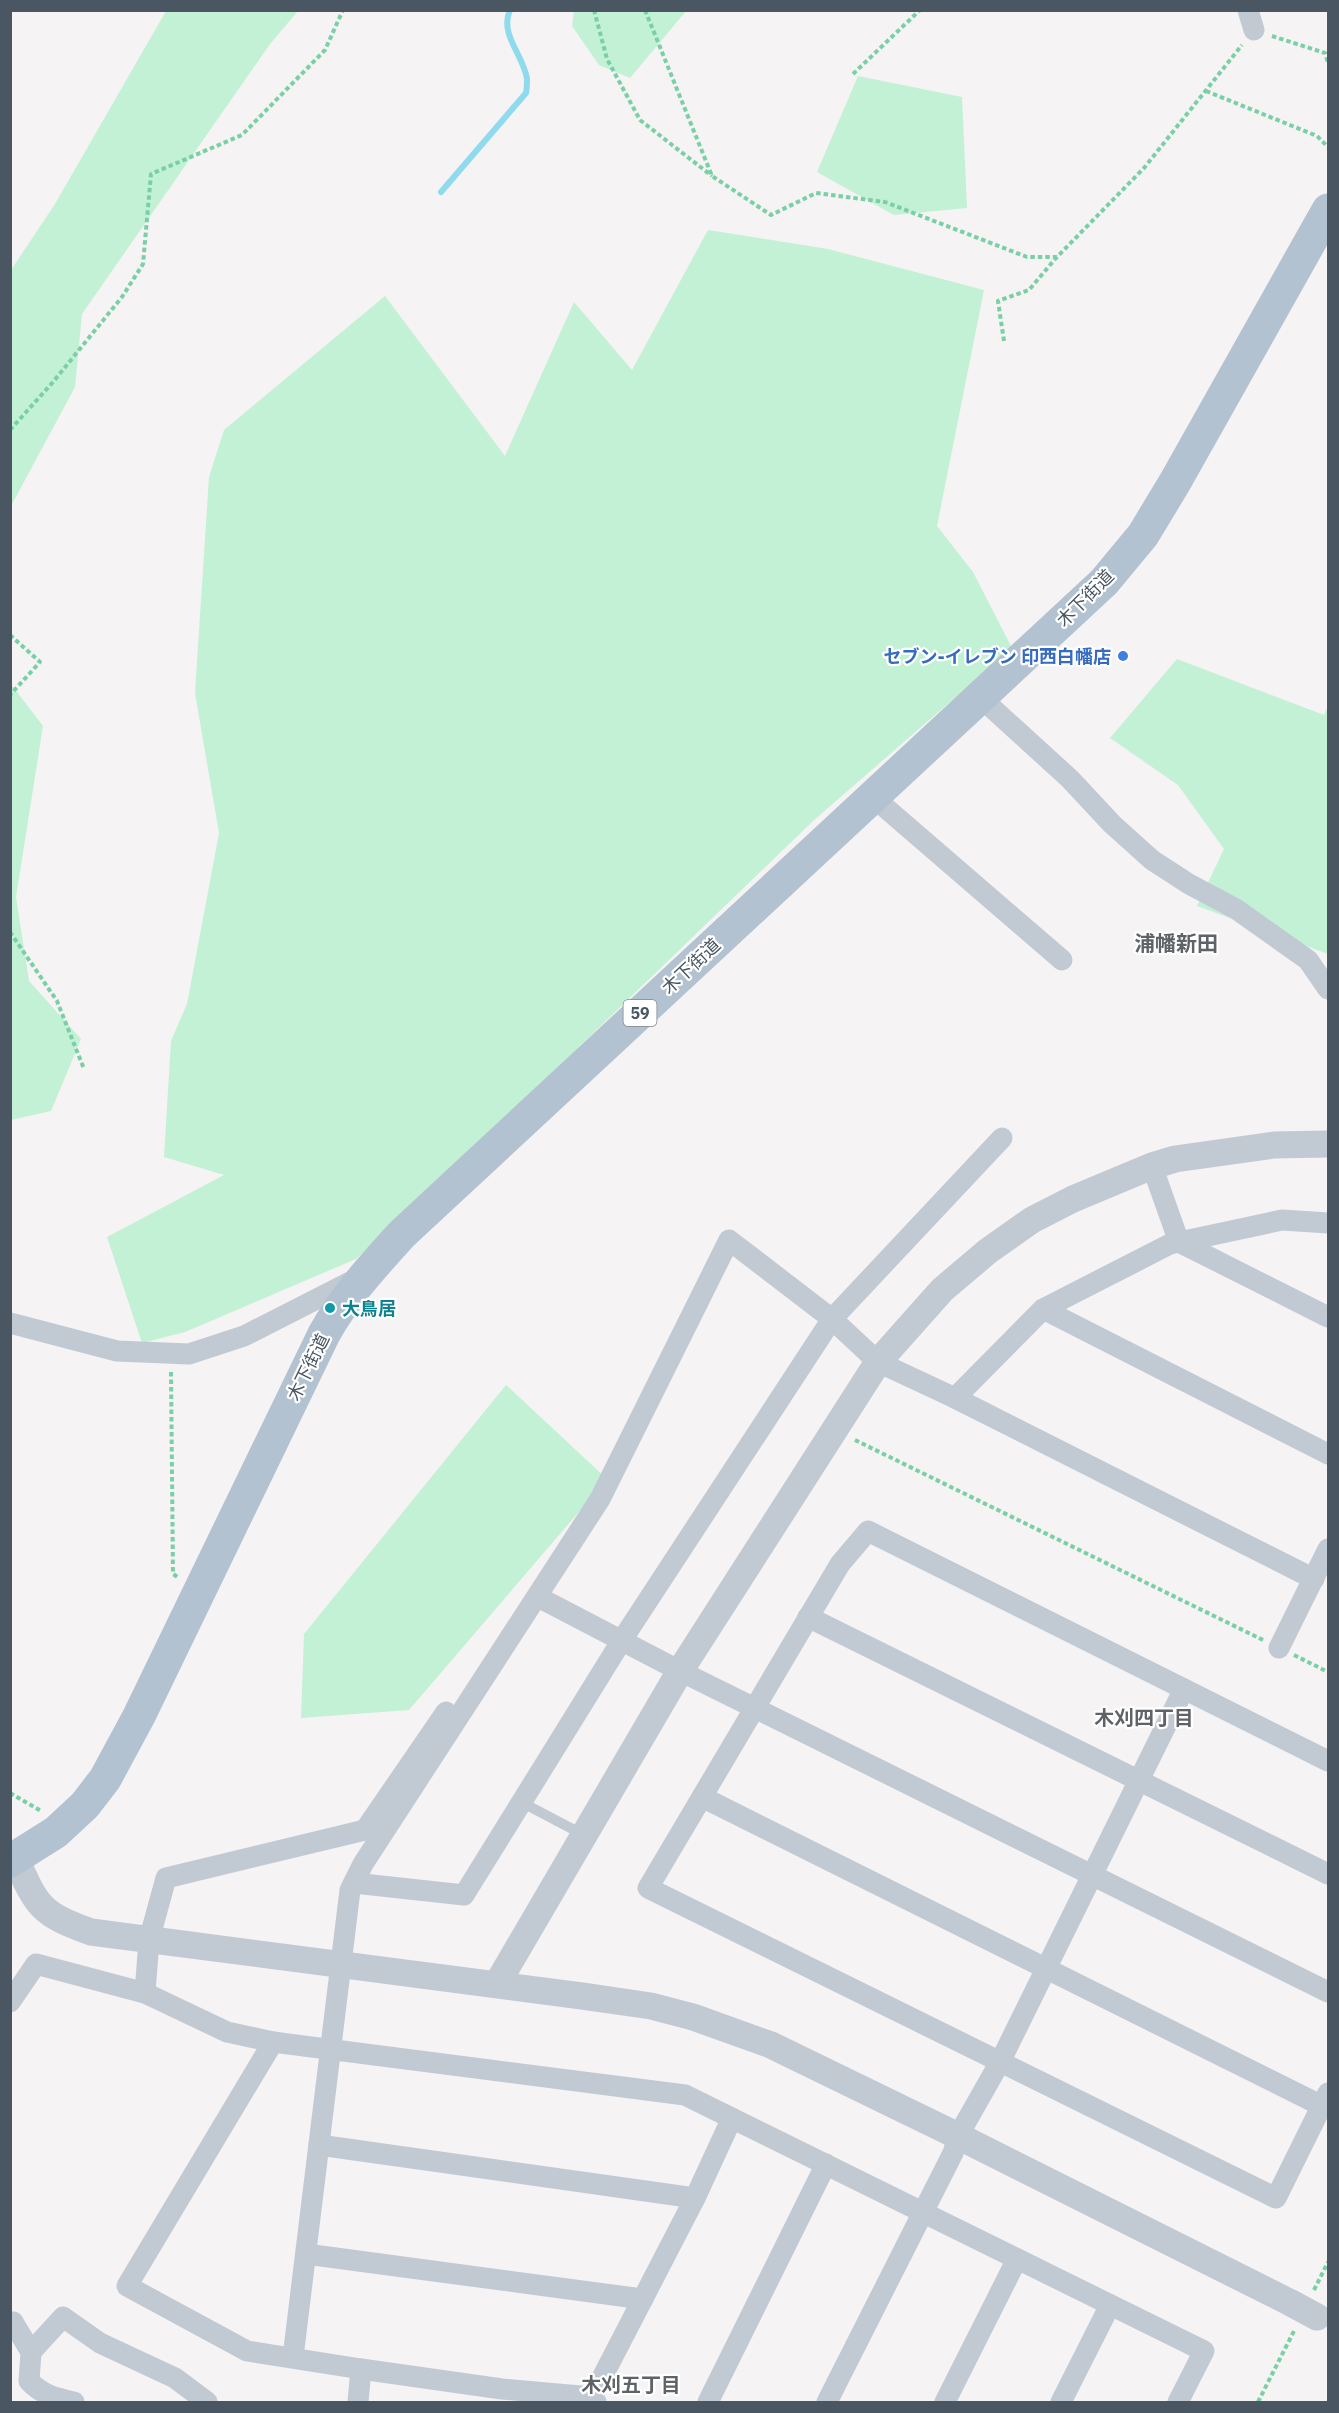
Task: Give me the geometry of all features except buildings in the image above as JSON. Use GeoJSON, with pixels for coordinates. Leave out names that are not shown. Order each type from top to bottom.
{"type":"FeatureCollection","features":[{"type":"Feature","properties":{"kind":"main road","name":"木下街道"},"geometry":{"type":"LineString","coordinates":[[13,1860],[56,1832],[85,1805],[105,1779],[139,1716],[324,1334],[340,1306],[363,1276],[402,1234],[1104,582],[1143,535],[1329,210]]}},
{"type":"Feature","properties":{"kind":"street"},"geometry":{"type":"LineString","coordinates":[[980,697],[1070,779],[1112,824],[1152,860],[1189,884],[1236,909],[1308,960],[1329,989]]}},
{"type":"Feature","properties":{"kind":"street"},"geometry":{"type":"LineString","coordinates":[[873,797],[1062,960]]}},
{"type":"Feature","properties":{"kind":"street"},"geometry":{"type":"LineString","coordinates":[[354,1883],[464,1894],[622,1640],[832,1319],[1002,1138]]}},
{"type":"Feature","properties":{"kind":"street"},"geometry":{"type":"LineString","coordinates":[[497,1984],[680,1671],[878,1362],[942,1290],[988,1251],[1032,1220],[1073,1199],[1152,1166],[1175,1159],[1274,1145],[1329,1143]]}},
{"type":"Feature","properties":{"kind":"street"},"geometry":{"type":"LineString","coordinates":[[1152,1166],[1179,1242],[1329,1317]]}},
{"type":"Feature","properties":{"kind":"street"},"geometry":{"type":"LineString","coordinates":[[955,1398],[1043,1309],[1170,1244],[1282,1220],[1329,1223]]}},
{"type":"Feature","properties":{"kind":"street"},"geometry":{"type":"LineString","coordinates":[[293,2357],[350,1890],[363,1864],[600,1499],[729,1240],[832,1319],[878,1362],[955,1398],[1314,1579]]}},
{"type":"Feature","properties":{"kind":"street"},"geometry":{"type":"LineString","coordinates":[[10,1323],[117,1351],[189,1354],[244,1336],[363,1276]]}},
{"type":"Feature","properties":{"kind":"street"},"geometry":{"type":"LineString","coordinates":[[1043,1309],[1329,1454]]}},
{"type":"Feature","properties":{"kind":"street"},"geometry":{"type":"LineString","coordinates":[[145,1993],[149,1940],[166,1878],[365,1830],[473,1673],[542,1566],[575,1521],[588,1519]]}},
{"type":"Feature","properties":{"kind":"street"},"geometry":{"type":"LineString","coordinates":[[702,1797],[1046,1968],[1325,2099],[1276,2198],[648,1888],[840,1564],[868,1531],[1329,1761]]}},
{"type":"Feature","properties":{"kind":"street"},"geometry":{"type":"LineString","coordinates":[[1279,1648],[1329,1550]]}},
{"type":"Feature","properties":{"kind":"street"},"geometry":{"type":"LineString","coordinates":[[538,1597],[680,1671],[1329,1992]]}},
{"type":"Feature","properties":{"kind":"street"},"geometry":{"type":"LineString","coordinates":[[808,1617],[1329,1874]]}},
{"type":"Feature","properties":{"kind":"street"},"geometry":{"type":"LineString","coordinates":[[827,2403],[953,2153],[958,2136],[1000,2062],[1184,1689]]}},
{"type":"Feature","properties":{"kind":"street"},"geometry":{"type":"LineString","coordinates":[[13,1860],[33,1898],[57,1920],[91,1932],[340,1966],[497,1984],[651,2006],[693,2017],[771,2045],[958,2136],[1323,2320]]}},
{"type":"Feature","properties":{"kind":"street"},"geometry":{"type":"LineString","coordinates":[[10,2002],[36,1964],[145,1993],[227,2032],[273,2042],[685,2095],[1204,2351],[1178,2403]]}},
{"type":"Feature","properties":{"kind":"street"},"geometry":{"type":"LineString","coordinates":[[273,2042],[127,2286],[247,2351],[293,2357],[502,2396],[594,2400],[695,2198],[732,2118]]}},
{"type":"Feature","properties":{"kind":"street"},"geometry":{"type":"LineString","coordinates":[[319,2145],[695,2198]]}},
{"type":"Feature","properties":{"kind":"street"},"geometry":{"type":"LineString","coordinates":[[708,2403],[826,2164]]}},
{"type":"Feature","properties":{"kind":"street"},"geometry":{"type":"LineString","coordinates":[[306,2254],[643,2299]]}},
{"type":"Feature","properties":{"kind":"street"},"geometry":{"type":"LineString","coordinates":[[945,2403],[1017,2259]]}},
{"type":"Feature","properties":{"kind":"street"},"geometry":{"type":"LineString","coordinates":[[1061,2403],[1110,2305]]}},
{"type":"Feature","properties":{"kind":"street"},"geometry":{"type":"LineString","coordinates":[[31,2352],[63,2317],[100,2343],[175,2379],[207,2403]]}},
{"type":"Feature","properties":{"kind":"street"},"geometry":{"type":"LineString","coordinates":[[10,2322],[13,2322],[31,2352],[29,2381],[49,2396],[74,2403]]}},
{"type":"Feature","properties":{"kind":"street"},"geometry":{"type":"LineString","coordinates":[[358,2403],[361,2369]]}},
{"type":"Feature","properties":{"kind":"lane"},"geometry":{"type":"LineString","coordinates":[[521,1802],[583,1835]]}},
{"type":"Feature","properties":{"kind":"path"},"geometry":{"type":"LineString","coordinates":[[10,430],[53,382],[122,297],[143,264],[151,174],[242,135],[325,50],[343,10]]}},
{"type":"Feature","properties":{"kind":"path"},"geometry":{"type":"LineString","coordinates":[[594,10],[608,59],[640,120],[712,176],[771,215],[816,193],[885,202],[1027,257],[1057,257]]}},
{"type":"Feature","properties":{"kind":"path"},"geometry":{"type":"LineString","coordinates":[[645,10],[712,176]]}},
{"type":"Feature","properties":{"kind":"path"},"geometry":{"type":"LineString","coordinates":[[853,74],[920,10]]}},
{"type":"Feature","properties":{"kind":"path"},"geometry":{"type":"LineString","coordinates":[[1004,341],[998,301],[1029,290],[1057,257],[1144,168],[1206,91],[1251,20],[1325,53],[1329,63]]}},
{"type":"Feature","properties":{"kind":"path"},"geometry":{"type":"LineString","coordinates":[[1206,91],[1317,136],[1329,147]]}},
{"type":"Feature","properties":{"kind":"path"},"geometry":{"type":"LineString","coordinates":[[10,635],[40,662],[10,695]]}},
{"type":"Feature","properties":{"kind":"path"},"geometry":{"type":"LineString","coordinates":[[10,932],[57,1001],[84,1069]]}},
{"type":"Feature","properties":{"kind":"path"},"geometry":{"type":"LineString","coordinates":[[171,1354],[173,1574],[199,1593]]}},
{"type":"Feature","properties":{"kind":"path"},"geometry":{"type":"LineString","coordinates":[[836,1430],[1329,1672]]}},
{"type":"Feature","properties":{"kind":"path"},"geometry":{"type":"LineString","coordinates":[[10,1793],[52,1818],[56,1832]]}},
{"type":"Feature","properties":{"kind":"green space"},"geometry":{"type":"Polygon","coordinates":[[[574,10],[686,11],[630,78],[599,65],[572,26],[574,10]]]}},
{"type":"Feature","properties":{"kind":"green space"},"geometry":{"type":"Polygon","coordinates":[[[166,11],[298,11],[270,44],[82,314],[75,387],[11,506],[11,270],[55,204],[166,11]]]}},
{"type":"Feature","properties":{"kind":"green space"},"geometry":{"type":"Polygon","coordinates":[[[858,76],[962,97],[967,208],[894,215],[817,172],[858,76]]]}},
{"type":"Feature","properties":{"kind":"green space"},"geometry":{"type":"Polygon","coordinates":[[[708,230],[828,249],[984,290],[937,526],[973,572],[1012,648],[813,821],[438,1183],[356,1259],[185,1332],[142,1343],[107,1237],[224,1175],[164,1157],[171,1041],[187,1004],[219,833],[195,693],[209,477],[224,430],[385,296],[505,456],[574,302],[632,370],[708,230]]]}},
{"type":"Feature","properties":{"kind":"green space"},"geometry":{"type":"Polygon","coordinates":[[[1177,659],[1324,715],[1328,706],[1328,954],[1197,906],[1224,849],[1178,785],[1110,738],[1177,659]]]}},
{"type":"Feature","properties":{"kind":"green space"},"geometry":{"type":"Polygon","coordinates":[[[10,683],[43,726],[16,897],[29,981],[81,1039],[51,1111],[11,1120],[10,683]]]}},
{"type":"Feature","properties":{"kind":"green space"},"geometry":{"type":"Polygon","coordinates":[[[506,1385],[607,1479],[409,1710],[301,1718],[304,1634],[506,1385]]]}},
{"type":"Feature","properties":{"kind":"waterway"},"geometry":{"type":"LineString","coordinates":[[441,192],[526,93],[525,70],[508,28],[507,19],[510,10]]}},
{"type":"Feature","properties":{"kind":"place","name":"セブン-イレブン 印西白幡店"},"geometry":{"type":"Point","coordinates":[1123,656]}},
{"type":"Feature","properties":{"kind":"place","name":"大鳥居"},"geometry":{"type":"Point","coordinates":[330,1308]}},
{"type":"Feature","properties":{"kind":"district","name":"浦幡新田"},"geometry":{"type":"Point","coordinates":[1176,943]}},
{"type":"Feature","properties":{"kind":"district","name":"木刈四丁目"},"geometry":{"type":"Point","coordinates":[1144,1717]}},
{"type":"Feature","properties":{"kind":"district","name":"木刈五丁目"},"geometry":{"type":"Point","coordinates":[631,2384]}}]}
